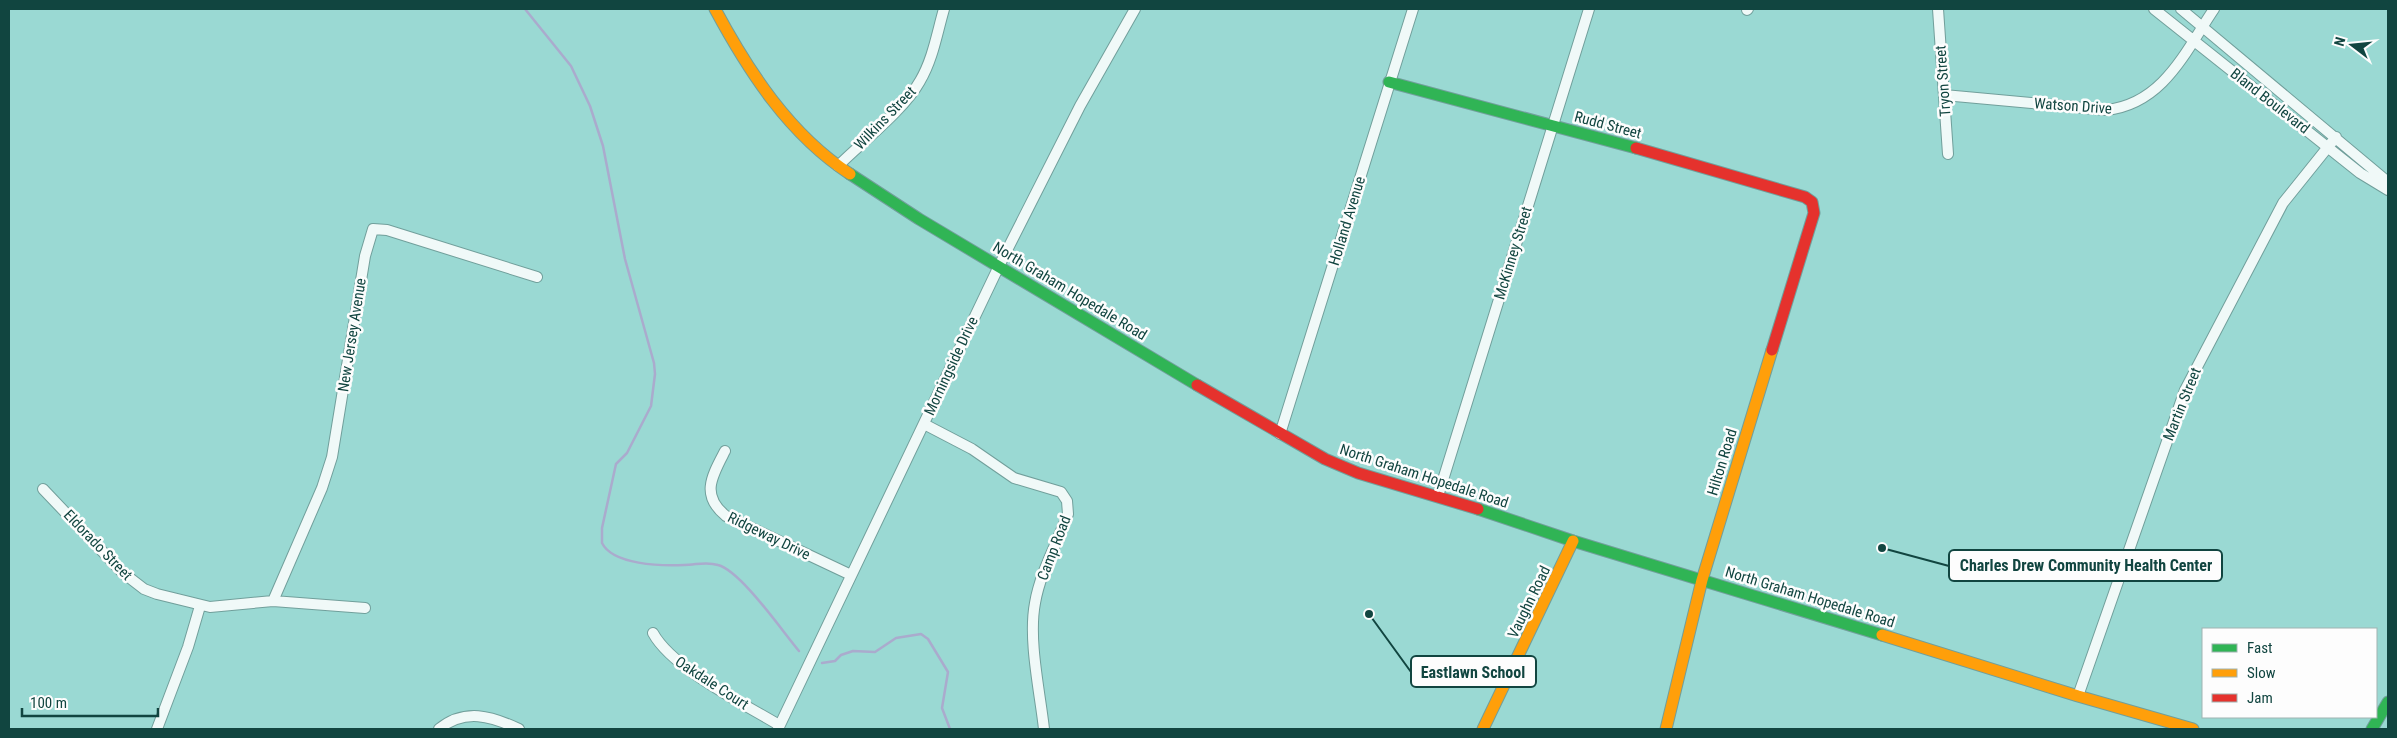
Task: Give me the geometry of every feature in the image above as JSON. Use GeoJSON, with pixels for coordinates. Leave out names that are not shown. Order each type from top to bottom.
{"type":"FeatureCollection","features":[{"type":"Feature","properties":{"kind":"street","name":"North Graham Hopedale Road"},"geometry":{"type":"LineString","coordinates":[[715,9],[741,58],[774,104],[794,126],[838,166],[999,266],[1308,450],[1358,473],[1438,496],[1574,541],[2078,696],[2193,729]]}},
{"type":"Feature","properties":{"kind":"street","name":"Wilkins Street"},"geometry":{"type":"LineString","coordinates":[[838,166],[906,101],[920,83],[932,55],[944,9]]}},
{"type":"Feature","properties":{"kind":"street","name":"Morningside Drive"},"geometry":{"type":"LineString","coordinates":[[778,727],[999,266],[1080,106],[1135,9]]}},
{"type":"Feature","properties":{"kind":"street","name":"Holland Avenue"},"geometry":{"type":"LineString","coordinates":[[1280,434],[1413,9]]}},
{"type":"Feature","properties":{"kind":"street","name":"McKinney Street"},"geometry":{"type":"LineString","coordinates":[[1438,496],[1554,126],[1588,9]]}},
{"type":"Feature","properties":{"kind":"street","name":"Tryon Street"},"geometry":{"type":"LineString","coordinates":[[1938,9],[1948,154]]}},
{"type":"Feature","properties":{"kind":"street","name":"Bland Boulevard"},"geometry":{"type":"LineString","coordinates":[[2154,9],[2360,173],[2388,190]]}},
{"type":"Feature","properties":{"kind":"street","name":"Bland Boulevard"},"geometry":{"type":"LineString","coordinates":[[2181,9],[2336,136],[2388,182]]}},
{"type":"Feature","properties":{"kind":"street","name":"Watson Drive"},"geometry":{"type":"LineString","coordinates":[[1944,95],[2106,110],[2121,109],[2143,100],[2155,91],[2193,41],[2214,9]]}},
{"type":"Feature","properties":{"kind":"street","name":"Rudd Street"},"geometry":{"type":"LineString","coordinates":[[1389,82],[1554,126],[1805,197],[1814,207]]}},
{"type":"Feature","properties":{"kind":"street","name":"Martin Street"},"geometry":{"type":"LineString","coordinates":[[2078,696],[2185,390],[2283,203],[2336,136]]}},
{"type":"Feature","properties":{"kind":"street","name":"Hilton Road"},"geometry":{"type":"LineString","coordinates":[[1666,729],[1702,580],[1814,213],[1814,207]]}},
{"type":"Feature","properties":{"kind":"street","name":"New Jersey Avenue"},"geometry":{"type":"LineString","coordinates":[[273,601],[322,488],[332,456],[365,256],[373,229],[387,230],[537,277]]}},
{"type":"Feature","properties":{"kind":"street","name":"Camp Road"},"geometry":{"type":"LineString","coordinates":[[924,424],[972,449],[1014,478],[1055,489],[1068,501],[1068,514],[1038,590],[1034,612],[1033,637],[1044,729]]}},
{"type":"Feature","properties":{"kind":"street","name":"Ridgeway Drive"},"geometry":{"type":"LineString","coordinates":[[725,451],[713,474],[710,488],[714,504],[720,511],[726,516],[851,575]]}},
{"type":"Feature","properties":{"kind":"street","name":"Eldorado Street"},"geometry":{"type":"LineString","coordinates":[[43,489],[132,581],[157,594],[210,607],[273,601],[365,608]]}},
{"type":"Feature","properties":{"kind":"street","name":"Vaughn Road"},"geometry":{"type":"LineString","coordinates":[[1483,729],[1574,541]]}},
{"type":"Feature","properties":{"kind":"street"},"geometry":{"type":"LineString","coordinates":[[157,729],[188,647],[200,606]]}},
{"type":"Feature","properties":{"kind":"street","name":"Oakdale Court"},"geometry":{"type":"LineString","coordinates":[[653,633],[659,644],[675,660],[778,727]]}},
{"type":"Feature","properties":{"kind":"street"},"geometry":{"type":"LineString","coordinates":[[2372,729],[2388,702]]}},
{"type":"Feature","properties":{"kind":"street"},"geometry":{"type":"LineString","coordinates":[[439,729],[456,719],[478,716],[500,720],[519,729]]}},
{"type":"Feature","properties":{"kind":"waterway"},"geometry":{"type":"LineString","coordinates":[[525,9],[571,66],[590,106],[603,146],[625,259],[654,363],[655,374],[651,406],[627,453],[616,464],[602,528],[602,543],[616,556],[638,563],[674,565],[709,563],[718,565],[738,578],[799,651]]}},
{"type":"Feature","properties":{"kind":"waterway"},"geometry":{"type":"LineString","coordinates":[[822,663],[835,661],[841,655],[853,651],[875,652],[896,638],[921,634],[928,639],[948,672],[942,708],[950,729]]}},
{"type":"Feature","properties":{"kind":"traffic: fast"},"geometry":{"type":"LineString","coordinates":[[1389,82],[1636,148]]}},
{"type":"Feature","properties":{"kind":"traffic: fast"},"geometry":{"type":"LineString","coordinates":[[850,174],[919,219],[1197,385]]}},
{"type":"Feature","properties":{"kind":"traffic: fast"},"geometry":{"type":"LineString","coordinates":[[1478,509],[1573,541],[1882,635]]}},
{"type":"Feature","properties":{"kind":"traffic: fast"},"geometry":{"type":"LineString","coordinates":[[2372,729],[2388,702]]}},
{"type":"Feature","properties":{"kind":"traffic: slow"},"geometry":{"type":"LineString","coordinates":[[715,9],[742,56],[789,121],[828,158],[850,174]]}},
{"type":"Feature","properties":{"kind":"traffic: slow"},"geometry":{"type":"LineString","coordinates":[[1666,729],[1702,580],[1772,350]]}},
{"type":"Feature","properties":{"kind":"traffic: slow"},"geometry":{"type":"LineString","coordinates":[[1483,729],[1573,541]]}},
{"type":"Feature","properties":{"kind":"traffic: slow"},"geometry":{"type":"LineString","coordinates":[[1882,635],[2078,696],[2193,729]]}},
{"type":"Feature","properties":{"kind":"traffic: jam"},"geometry":{"type":"LineString","coordinates":[[1636,148],[1805,197],[1812,202],[1814,213],[1772,350]]}},
{"type":"Feature","properties":{"kind":"traffic: jam"},"geometry":{"type":"LineString","coordinates":[[1197,385],[1325,459],[1358,473],[1478,509]]}},
{"type":"Feature","properties":{"kind":"place","name":"Charles Drew Community Health Center"},"geometry":{"type":"Point","coordinates":[1882,548]}},
{"type":"Feature","properties":{"kind":"place","name":"Eastlawn School"},"geometry":{"type":"Point","coordinates":[1369,614]}}]}
